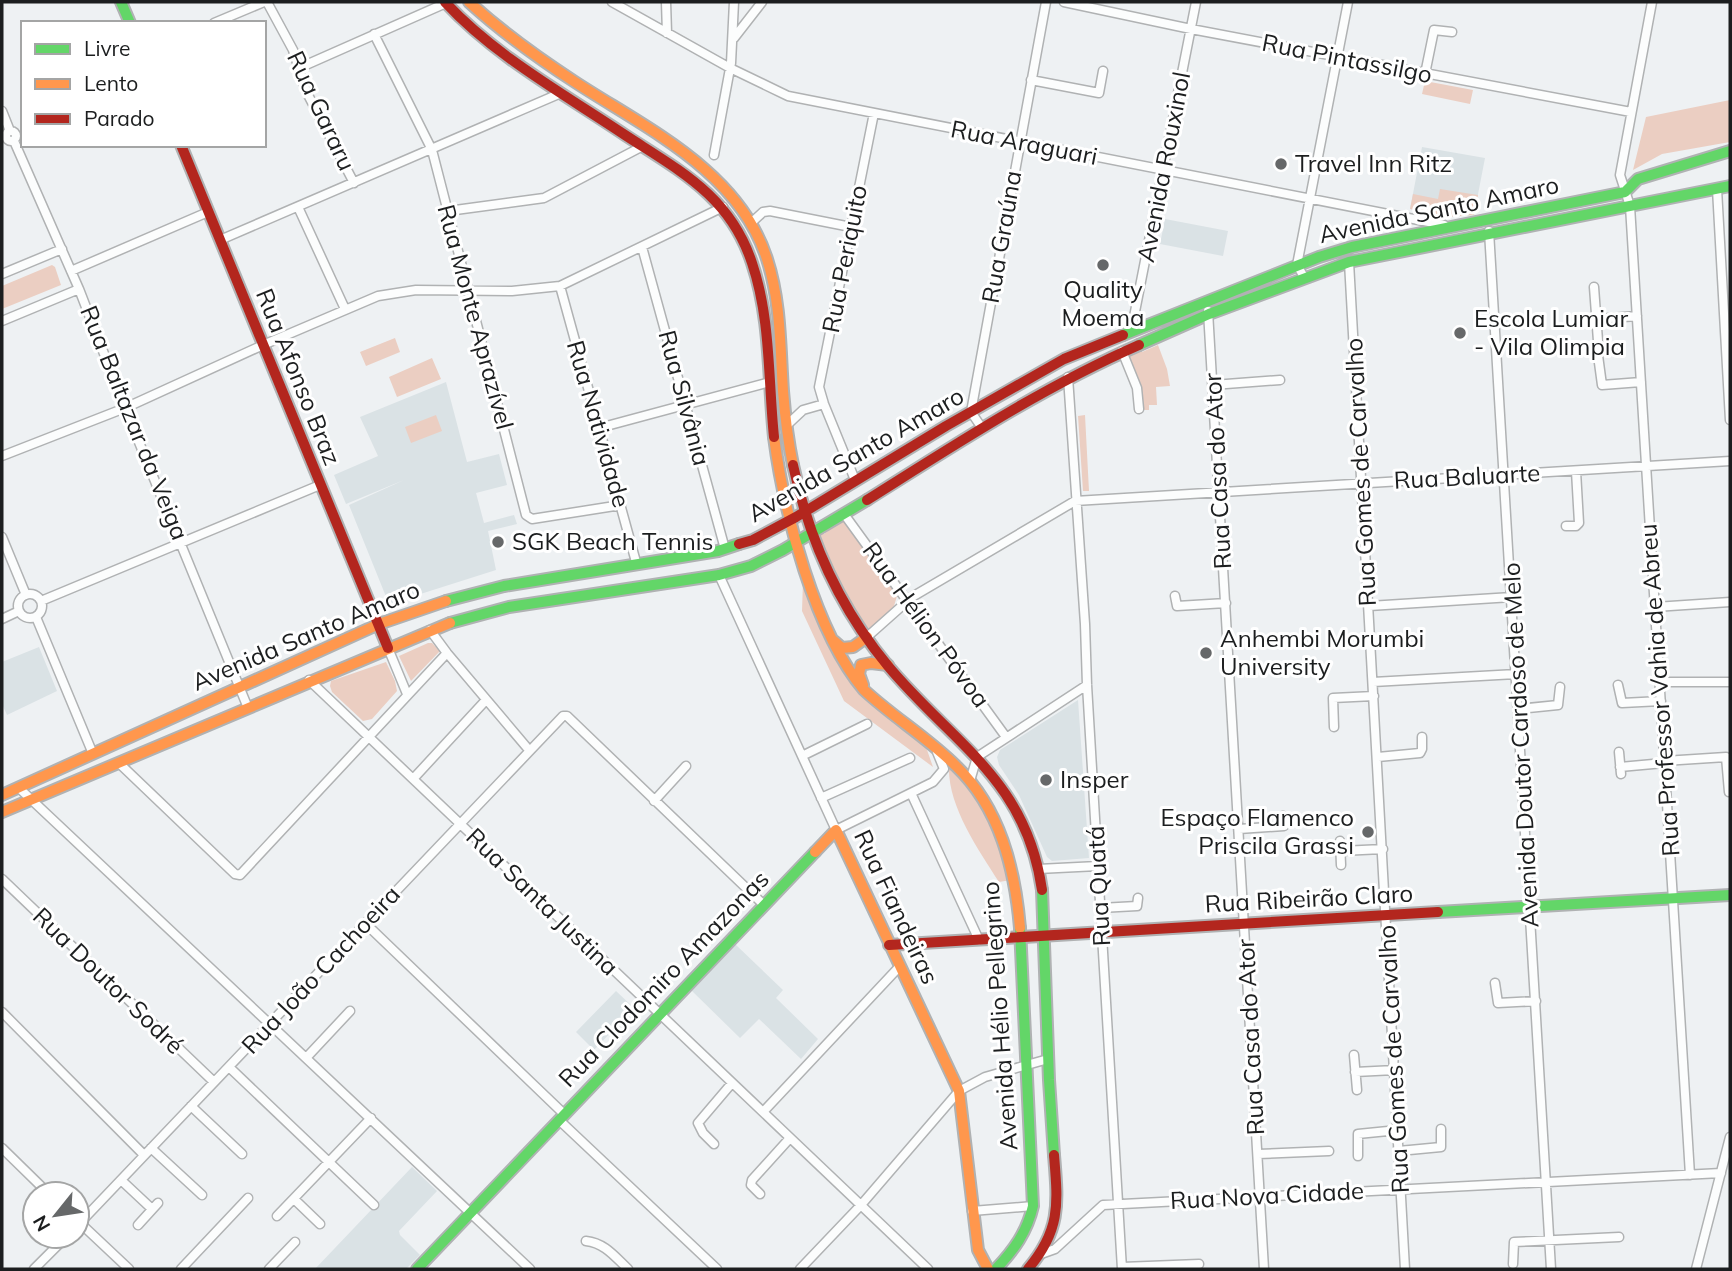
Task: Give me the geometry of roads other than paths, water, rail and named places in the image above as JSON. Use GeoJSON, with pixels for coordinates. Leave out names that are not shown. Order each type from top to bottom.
{"type":"FeatureCollection","features":[{"type":"Feature","properties":{"kind":"main road"},"geometry":{"type":"LineString","coordinates":[[121,2],[129,21]]}},
{"type":"Feature","properties":{"kind":"main road","name":"Avenida Hélio Pellegrino"},"geometry":{"type":"LineString","coordinates":[[445,2],[488,42],[561,93],[690,176],[723,207],[748,250],[759,278],[766,312],[772,424],[779,466],[797,541],[830,635],[844,663],[866,692],[950,758],[970,781],[996,823],[1011,863],[1021,937],[1033,1206]]}},
{"type":"Feature","properties":{"kind":"main road","name":"Avenida Hélio Pellegrino"},"geometry":{"type":"LineString","coordinates":[[469,2],[510,37],[690,156],[720,183],[751,223],[761,242],[775,288],[780,318],[790,453],[811,533],[832,580],[867,637],[888,665],[988,768],[1026,835],[1038,869],[1045,935],[1056,1206],[1051,1235],[1028,1269]]}},
{"type":"Feature","properties":{"kind":"main road","name":"Rua Afonso Braz"},"geometry":{"type":"LineString","coordinates":[[182,147],[388,648]]}},
{"type":"Feature","properties":{"kind":"main road","name":"Avenida Santo Amaro"},"geometry":{"type":"LineString","coordinates":[[2,795],[379,624],[429,605],[504,586],[724,549],[753,540],[792,520],[855,480],[1064,359],[1297,265],[1352,247],[1625,192],[1638,179],[1730,151]]}},
{"type":"Feature","properties":{"kind":"main road","name":"Avenida Santo Amaro"},"geometry":{"type":"LineString","coordinates":[[2,812],[120,764],[309,680],[469,616],[509,607],[719,575],[751,566],[844,514],[1068,377],[1209,314],[1304,277],[1349,262],[1730,187]]}},
{"type":"Feature","properties":{"kind":"main road"},"geometry":{"type":"LineString","coordinates":[[830,635],[838,646],[845,649],[867,637]]}},
{"type":"Feature","properties":{"kind":"main road"},"geometry":{"type":"LineString","coordinates":[[866,692],[859,668],[867,663],[888,665]]}},
{"type":"Feature","properties":{"kind":"main road","name":"Rua Clodomiro Amazonas"},"geometry":{"type":"LineString","coordinates":[[416,1269],[836,830]]}},
{"type":"Feature","properties":{"kind":"main road","name":"Rua Fiandeiras"},"geometry":{"type":"LineString","coordinates":[[836,830],[959,1091],[978,1250],[988,1269]]}},
{"type":"Feature","properties":{"kind":"main road","name":"Rua Ribeirão Claro"},"geometry":{"type":"LineString","coordinates":[[889,945],[1730,895]]}},
{"type":"Feature","properties":{"kind":"main road"},"geometry":{"type":"LineString","coordinates":[[996,1269],[1024,1236],[1030,1224],[1033,1206]]}},
{"type":"Feature","properties":{"kind":"main road"},"geometry":{"type":"LineString","coordinates":[[1040,1255],[1045,1269]]}},
{"type":"Feature","properties":{"kind":"street"},"geometry":{"type":"LineString","coordinates":[[219,21],[266,2]]}},
{"type":"Feature","properties":{"kind":"street","name":"Rua Gararu"},"geometry":{"type":"LineString","coordinates":[[266,2],[293,50],[306,91],[354,183]]}},
{"type":"Feature","properties":{"kind":"street"},"geometry":{"type":"LineString","coordinates":[[299,68],[445,2]]}},
{"type":"Feature","properties":{"kind":"street","name":"Rua Araguari"},"geometry":{"type":"LineString","coordinates":[[612,2],[730,68],[788,96],[1458,227]]}},
{"type":"Feature","properties":{"kind":"street"},"geometry":{"type":"LineString","coordinates":[[666,2],[667,33]]}},
{"type":"Feature","properties":{"kind":"street"},"geometry":{"type":"LineString","coordinates":[[714,155],[730,68],[734,2]]}},
{"type":"Feature","properties":{"kind":"street"},"geometry":{"type":"LineString","coordinates":[[733,38],[762,2]]}},
{"type":"Feature","properties":{"kind":"street","name":"Rua Graúna"},"geometry":{"type":"LineString","coordinates":[[971,412],[1046,2]]}},
{"type":"Feature","properties":{"kind":"street","name":"Rua Pintassilgo"},"geometry":{"type":"LineString","coordinates":[[1064,2],[1191,29],[1631,112]]}},
{"type":"Feature","properties":{"kind":"street","name":"Avenida Rouxinol"},"geometry":{"type":"LineString","coordinates":[[1131,332],[1196,2]]}},
{"type":"Feature","properties":{"kind":"street"},"geometry":{"type":"LineString","coordinates":[[1304,277],[1297,265],[1349,2]]}},
{"type":"Feature","properties":{"kind":"street","name":"Rua Professor Vahia de Abreu"},"geometry":{"type":"LineString","coordinates":[[1652,2],[1620,176],[1630,206],[1690,1175]]}},
{"type":"Feature","properties":{"kind":"street"},"geometry":{"type":"LineString","coordinates":[[1425,74],[1434,30],[1452,32]]}},
{"type":"Feature","properties":{"kind":"street","name":"Rua Monte Aprazível"},"geometry":{"type":"LineString","coordinates":[[374,34],[432,150],[526,515],[532,519],[621,505]]}},
{"type":"Feature","properties":{"kind":"street"},"geometry":{"type":"LineString","coordinates":[[1031,80],[1099,93],[1103,71]]}},
{"type":"Feature","properties":{"kind":"street"},"geometry":{"type":"LineString","coordinates":[[220,240],[561,93]]}},
{"type":"Feature","properties":{"kind":"street","name":"Rua Baltazar da Veiga"},"geometry":{"type":"LineString","coordinates":[[2,111],[79,289],[248,708]]}},
{"type":"Feature","properties":{"kind":"street","name":"Rua Periquito"},"geometry":{"type":"LineString","coordinates":[[855,480],[824,404],[820,382],[874,113]]}},
{"type":"Feature","properties":{"kind":"street"},"geometry":{"type":"LineString","coordinates":[[448,211],[544,198],[643,146]]}},
{"type":"Feature","properties":{"kind":"street"},"geometry":{"type":"LineString","coordinates":[[1717,189],[1730,420]]}},
{"type":"Feature","properties":{"kind":"street"},"geometry":{"type":"LineString","coordinates":[[298,207],[345,309]]}},
{"type":"Feature","properties":{"kind":"street"},"geometry":{"type":"LineString","coordinates":[[2,456],[125,408],[378,296],[398,292],[512,291],[560,286],[723,207]]}},
{"type":"Feature","properties":{"kind":"street"},"geometry":{"type":"LineString","coordinates":[[751,223],[763,212],[769,211],[851,227]]}},
{"type":"Feature","properties":{"kind":"street"},"geometry":{"type":"LineString","coordinates":[[71,271],[208,212]]}},
{"type":"Feature","properties":{"kind":"street","name":"Avenida Doutor Cardoso de Melo"},"geometry":{"type":"LineString","coordinates":[[1484,222],[1490,234],[1551,1269]]}},
{"type":"Feature","properties":{"kind":"street","name":"Rua Silvânia"},"geometry":{"type":"LineString","coordinates":[[642,247],[724,549]]}},
{"type":"Feature","properties":{"kind":"street"},"geometry":{"type":"LineString","coordinates":[[2,274],[62,249]]}},
{"type":"Feature","properties":{"kind":"street","name":"Rua Gomes de Carvalho"},"geometry":{"type":"LineString","coordinates":[[1349,262],[1405,1269]]}},
{"type":"Feature","properties":{"kind":"street","name":"Rua Natividade"},"geometry":{"type":"LineString","coordinates":[[560,286],[636,562]]}},
{"type":"Feature","properties":{"kind":"street"},"geometry":{"type":"LineString","coordinates":[[1594,287],[1602,385],[1641,382]]}},
{"type":"Feature","properties":{"kind":"street"},"geometry":{"type":"LineString","coordinates":[[2,321],[79,289]]}},
{"type":"Feature","properties":{"kind":"street","name":"Rua Casa do Ator"},"geometry":{"type":"LineString","coordinates":[[1207,301],[1264,1269]]}},
{"type":"Feature","properties":{"kind":"street"},"geometry":{"type":"LineString","coordinates":[[1597,319],[1637,316]]}},
{"type":"Feature","properties":{"kind":"street"},"geometry":{"type":"LineString","coordinates":[[1122,351],[1138,388],[1139,409]]}},
{"type":"Feature","properties":{"kind":"street","name":"Rua Quatá"},"geometry":{"type":"LineString","coordinates":[[1068,377],[1122,1268]]}},
{"type":"Feature","properties":{"kind":"street"},"geometry":{"type":"LineString","coordinates":[[1213,384],[1280,380]]}},
{"type":"Feature","properties":{"kind":"street"},"geometry":{"type":"LineString","coordinates":[[599,428],[770,382]]}},
{"type":"Feature","properties":{"kind":"street"},"geometry":{"type":"LineString","coordinates":[[787,425],[803,410],[824,404]]}},
{"type":"Feature","properties":{"kind":"street"},"geometry":{"type":"LineString","coordinates":[[971,412],[982,428]]}},
{"type":"Feature","properties":{"kind":"street","name":"Rua Baluarte"},"geometry":{"type":"LineString","coordinates":[[867,637],[907,600],[1076,501],[1730,461]]}},
{"type":"Feature","properties":{"kind":"street"},"geometry":{"type":"LineString","coordinates":[[1566,526],[1576,526],[1579,523],[1576,471]]}},
{"type":"Feature","properties":{"kind":"street"},"geometry":{"type":"LineString","coordinates":[[41,601],[320,485]]}},
{"type":"Feature","properties":{"kind":"street","name":"Rua Hélion Póvoa"},"geometry":{"type":"LineString","coordinates":[[844,514],[1006,737]]}},
{"type":"Feature","properties":{"kind":"street"},"geometry":{"type":"LineString","coordinates":[[2,537],[26,595]]}},
{"type":"Feature","properties":{"kind":"street","name":"Rua Fiandeiras"},"geometry":{"type":"LineString","coordinates":[[719,575],[836,830]]}},
{"type":"Feature","properties":{"kind":"street"},"geometry":{"type":"LineString","coordinates":[[19,611],[20,600],[33,594],[41,601],[42,608],[36,617]]}},
{"type":"Feature","properties":{"kind":"street"},"geometry":{"type":"LineString","coordinates":[[1175,596],[1177,606],[1226,603]]}},
{"type":"Feature","properties":{"kind":"street"},"geometry":{"type":"LineString","coordinates":[[1369,606],[1512,597]]}},
{"type":"Feature","properties":{"kind":"street"},"geometry":{"type":"LineString","coordinates":[[1655,607],[1730,602]]}},
{"type":"Feature","properties":{"kind":"street"},"geometry":{"type":"LineString","coordinates":[[19,611],[25,617],[36,617]]}},
{"type":"Feature","properties":{"kind":"street"},"geometry":{"type":"LineString","coordinates":[[2,619],[19,611]]}},
{"type":"Feature","properties":{"kind":"street"},"geometry":{"type":"LineString","coordinates":[[36,617],[93,754]]}},
{"type":"Feature","properties":{"kind":"street"},"geometry":{"type":"LineString","coordinates":[[430,630],[529,750]]}},
{"type":"Feature","properties":{"kind":"street"},"geometry":{"type":"LineString","coordinates":[[388,648],[407,694]]}},
{"type":"Feature","properties":{"kind":"street"},"geometry":{"type":"LineString","coordinates":[[120,764],[235,874],[243,874],[447,653]]}},
{"type":"Feature","properties":{"kind":"street"},"geometry":{"type":"LineString","coordinates":[[1373,682],[1516,674]]}},
{"type":"Feature","properties":{"kind":"street","name":"Rua Santa Justina"},"geometry":{"type":"LineString","coordinates":[[309,680],[928,1269]]}},
{"type":"Feature","properties":{"kind":"street"},"geometry":{"type":"LineString","coordinates":[[1659,681],[1730,682]]}},
{"type":"Feature","properties":{"kind":"street"},"geometry":{"type":"LineString","coordinates":[[970,781],[977,757],[1087,685]]}},
{"type":"Feature","properties":{"kind":"street"},"geometry":{"type":"LineString","coordinates":[[1618,685],[1622,704],[1661,701]]}},
{"type":"Feature","properties":{"kind":"street"},"geometry":{"type":"LineString","coordinates":[[1518,709],[1559,705],[1560,687]]}},
{"type":"Feature","properties":{"kind":"street"},"geometry":{"type":"LineString","coordinates":[[1334,727],[1333,698],[1374,696]]}},
{"type":"Feature","properties":{"kind":"street"},"geometry":{"type":"LineString","coordinates":[[412,779],[486,700]]}},
{"type":"Feature","properties":{"kind":"street","name":"Rua João Cachoeira"},"geometry":{"type":"LineString","coordinates":[[91,1210],[562,717],[566,716],[654,801]]}},
{"type":"Feature","properties":{"kind":"street"},"geometry":{"type":"LineString","coordinates":[[802,757],[867,724]]}},
{"type":"Feature","properties":{"kind":"street"},"geometry":{"type":"LineString","coordinates":[[1378,757],[1420,754],[1422,737]]}},
{"type":"Feature","properties":{"kind":"street","name":"Rua Clodomiro Amazonas"},"geometry":{"type":"LineString","coordinates":[[836,830],[933,782],[942,773],[944,766],[932,744]]}},
{"type":"Feature","properties":{"kind":"street"},"geometry":{"type":"LineString","coordinates":[[1619,752],[1620,771],[1664,762],[1725,757],[1729,792]]}},
{"type":"Feature","properties":{"kind":"street"},"geometry":{"type":"LineString","coordinates":[[821,798],[910,758]]}},
{"type":"Feature","properties":{"kind":"street"},"geometry":{"type":"LineString","coordinates":[[686,766],[654,801],[764,905]]}},
{"type":"Feature","properties":{"kind":"street"},"geometry":{"type":"LineString","coordinates":[[19,788],[530,1269]]}},
{"type":"Feature","properties":{"kind":"street"},"geometry":{"type":"LineString","coordinates":[[911,793],[979,940]]}},
{"type":"Feature","properties":{"kind":"street"},"geometry":{"type":"LineString","coordinates":[[1239,829],[1284,827],[1283,816]]}},
{"type":"Feature","properties":{"kind":"street"},"geometry":{"type":"LineString","coordinates":[[1340,841],[1341,865]]}},
{"type":"Feature","properties":{"kind":"street"},"geometry":{"type":"LineString","coordinates":[[1341,851],[1383,849]]}},
{"type":"Feature","properties":{"kind":"street"},"geometry":{"type":"LineString","coordinates":[[1038,869],[1098,866]]}},
{"type":"Feature","properties":{"kind":"street","name":"Rua Doutor Sodré"},"geometry":{"type":"LineString","coordinates":[[2,879],[214,1082]]}},
{"type":"Feature","properties":{"kind":"street"},"geometry":{"type":"LineString","coordinates":[[1100,908],[1137,906],[1138,898]]}},
{"type":"Feature","properties":{"kind":"street"},"geometry":{"type":"LineString","coordinates":[[365,922],[717,1269]]}},
{"type":"Feature","properties":{"kind":"street"},"geometry":{"type":"LineString","coordinates":[[763,1112],[900,966]]}},
{"type":"Feature","properties":{"kind":"street"},"geometry":{"type":"LineString","coordinates":[[1494,983],[1498,1003],[1536,1001]]}},
{"type":"Feature","properties":{"kind":"street"},"geometry":{"type":"LineString","coordinates":[[306,1058],[350,1011]]}},
{"type":"Feature","properties":{"kind":"street"},"geometry":{"type":"LineString","coordinates":[[2,1012],[144,1156]]}},
{"type":"Feature","properties":{"kind":"street"},"geometry":{"type":"LineString","coordinates":[[1354,1055],[1357,1090]]}},
{"type":"Feature","properties":{"kind":"street"},"geometry":{"type":"LineString","coordinates":[[800,1269],[861,1205],[959,1091],[985,1077],[1048,1059]]}},
{"type":"Feature","properties":{"kind":"street"},"geometry":{"type":"LineString","coordinates":[[229,1067],[374,1205]]}},
{"type":"Feature","properties":{"kind":"street"},"geometry":{"type":"LineString","coordinates":[[1355,1072],[1395,1070]]}},
{"type":"Feature","properties":{"kind":"street"},"geometry":{"type":"LineString","coordinates":[[714,1144],[702,1133],[698,1123],[732,1083]]}},
{"type":"Feature","properties":{"kind":"street"},"geometry":{"type":"LineString","coordinates":[[191,1106],[242,1154]]}},
{"type":"Feature","properties":{"kind":"street"},"geometry":{"type":"LineString","coordinates":[[277,1216],[370,1118]]}},
{"type":"Feature","properties":{"kind":"street"},"geometry":{"type":"LineString","coordinates":[[1399,1151],[1441,1147],[1441,1129]]}},
{"type":"Feature","properties":{"kind":"street"},"geometry":{"type":"LineString","coordinates":[[1358,1156],[1359,1133],[1398,1130]]}},
{"type":"Feature","properties":{"kind":"street"},"geometry":{"type":"LineString","coordinates":[[1696,1269],[1730,1137]]}},
{"type":"Feature","properties":{"kind":"street"},"geometry":{"type":"LineString","coordinates":[[760,1194],[751,1185],[752,1180],[790,1138]]}},
{"type":"Feature","properties":{"kind":"street"},"geometry":{"type":"LineString","coordinates":[[2,1148],[35,1180]]}},
{"type":"Feature","properties":{"kind":"street"},"geometry":{"type":"LineString","coordinates":[[151,1149],[202,1195]]}},
{"type":"Feature","properties":{"kind":"street"},"geometry":{"type":"LineString","coordinates":[[1258,1154],[1329,1151]]}},
{"type":"Feature","properties":{"kind":"street","name":"Rua Nova Cidade"},"geometry":{"type":"LineString","coordinates":[[1040,1255],[1055,1249],[1099,1207],[1118,1204],[1721,1173]]}},
{"type":"Feature","properties":{"kind":"street"},"geometry":{"type":"LineString","coordinates":[[121,1180],[155,1206],[138,1225]]}},
{"type":"Feature","properties":{"kind":"street"},"geometry":{"type":"LineString","coordinates":[[181,1269],[248,1198]]}},
{"type":"Feature","properties":{"kind":"street"},"geometry":{"type":"LineString","coordinates":[[293,1199],[320,1224]]}},
{"type":"Feature","properties":{"kind":"street"},"geometry":{"type":"LineString","coordinates":[[972,1211],[1033,1206]]}},
{"type":"Feature","properties":{"kind":"street"},"geometry":{"type":"LineString","coordinates":[[91,1235],[129,1269]]}},
{"type":"Feature","properties":{"kind":"street"},"geometry":{"type":"LineString","coordinates":[[1513,1264],[1514,1242],[1619,1237]]}},
{"type":"Feature","properties":{"kind":"street"},"geometry":{"type":"LineString","coordinates":[[586,1241],[599,1243],[628,1269]]}},
{"type":"Feature","properties":{"kind":"street"},"geometry":{"type":"LineString","coordinates":[[269,1269],[295,1242]]}},
{"type":"Feature","properties":{"kind":"street"},"geometry":{"type":"LineString","coordinates":[[34,1269],[53,1250]]}},
{"type":"Feature","properties":{"kind":"street"},"geometry":{"type":"LineString","coordinates":[[1122,1268],[1199,1265]]}},
{"type":"Feature","properties":{"kind":"place","name":"Travel Inn Ritz"},"geometry":{"type":"Point","coordinates":[1281,164]}},
{"type":"Feature","properties":{"kind":"place","name":"Quality Moema"},"geometry":{"type":"Point","coordinates":[1103,265]}},
{"type":"Feature","properties":{"kind":"place","name":"Escola Lumiar - Vila Olimpia"},"geometry":{"type":"Point","coordinates":[1460,333]}},
{"type":"Feature","properties":{"kind":"place","name":"SGK Beach Tennis"},"geometry":{"type":"Point","coordinates":[498,542]}},
{"type":"Feature","properties":{"kind":"place","name":"Anhembi Morumbi University"},"geometry":{"type":"Point","coordinates":[1206,653]}},
{"type":"Feature","properties":{"kind":"place","name":"Insper"},"geometry":{"type":"Point","coordinates":[1046,780]}},
{"type":"Feature","properties":{"kind":"place","name":"Espaço Flamenco Priscila Grassi"},"geometry":{"type":"Point","coordinates":[1368,832]}}]}
